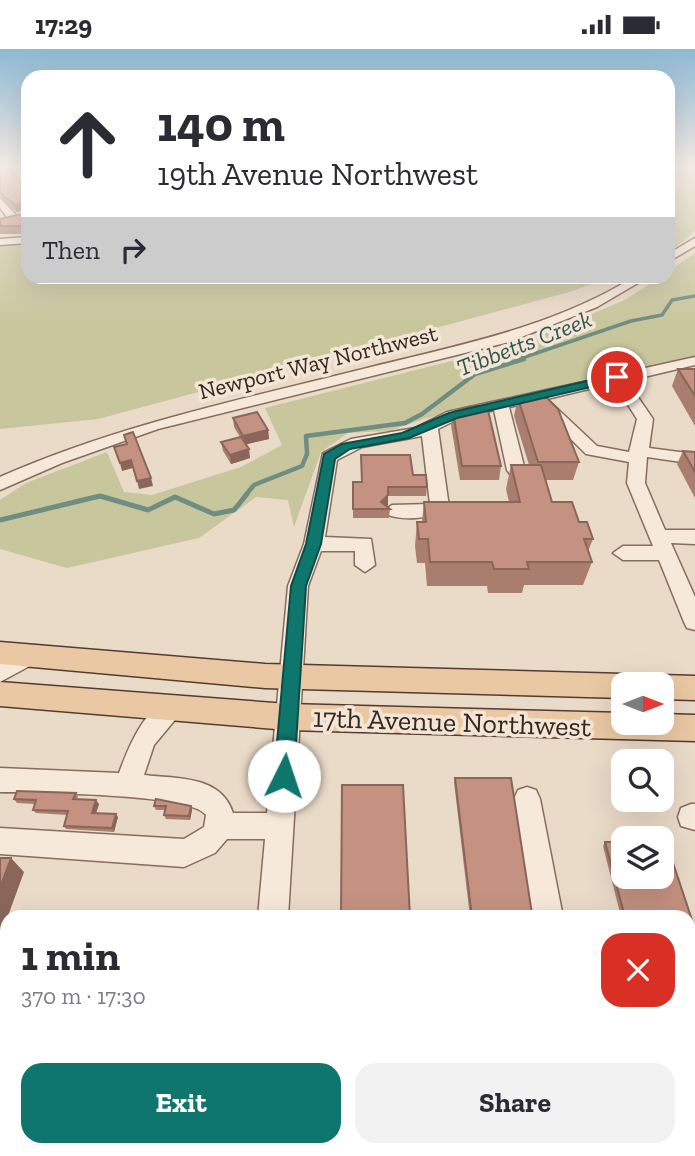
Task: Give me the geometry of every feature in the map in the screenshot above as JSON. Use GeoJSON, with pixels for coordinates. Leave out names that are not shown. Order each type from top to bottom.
{"type":"FeatureCollection","features":[{"type":"Feature","properties":{"kind":"main road","name":"17th Avenue Northwest"},"geometry":{"type":"LineString","coordinates":[[0,653],[291,678],[611,686]]}},
{"type":"Feature","properties":{"kind":"main road"},"geometry":{"type":"LineString","coordinates":[[674,687],[695,688]]}},
{"type":"Feature","properties":{"kind":"main road","name":"17th Avenue Northwest"},"geometry":{"type":"LineString","coordinates":[[0,694],[288,717],[695,728]]}},
{"type":"Feature","properties":{"kind":"street"},"geometry":{"type":"LineString","coordinates":[[0,242],[21,240]]}},
{"type":"Feature","properties":{"kind":"street"},"geometry":{"type":"LineString","coordinates":[[675,254],[695,241]]}},
{"type":"Feature","properties":{"kind":"street","name":"Newport Way Northwest"},"geometry":{"type":"LineString","coordinates":[[4,477],[86,447],[155,434],[197,415],[504,339],[558,321],[632,284]]}},
{"type":"Feature","properties":{"kind":"street"},"geometry":{"type":"LineString","coordinates":[[274,910],[298,586],[314,544],[329,457],[338,450],[357,443],[405,436],[453,415],[695,361]]}},
{"type":"Feature","properties":{"kind":"street"},"geometry":{"type":"LineString","coordinates":[[617,377],[645,419],[645,432],[637,455],[643,483],[656,510],[662,545],[695,622]]}},
{"type":"Feature","properties":{"kind":"street"},"geometry":{"type":"LineString","coordinates":[[536,397],[592,450],[695,459]]}},
{"type":"Feature","properties":{"kind":"street"},"geometry":{"type":"LineString","coordinates":[[500,405],[508,427],[516,470]]}},
{"type":"Feature","properties":{"kind":"street"},"geometry":{"type":"LineString","coordinates":[[197,415],[207,432]]}},
{"type":"Feature","properties":{"kind":"street"},"geometry":{"type":"LineString","coordinates":[[392,512],[430,511],[440,507],[429,426]]}},
{"type":"Feature","properties":{"kind":"street"},"geometry":{"type":"LineString","coordinates":[[623,554],[695,537]]}},
{"type":"Feature","properties":{"kind":"street"},"geometry":{"type":"LineString","coordinates":[[314,544],[364,544],[365,565]]}},
{"type":"Feature","properties":{"kind":"street"},"geometry":{"type":"LineString","coordinates":[[0,673],[29,656]]}},
{"type":"Feature","properties":{"kind":"street"},"geometry":{"type":"LineString","coordinates":[[128,785],[144,739],[172,709]]}},
{"type":"Feature","properties":{"kind":"street"},"geometry":{"type":"LineString","coordinates":[[0,780],[128,785],[201,795],[211,799],[219,808],[219,826],[209,843],[198,850],[184,853],[0,841]]}},
{"type":"Feature","properties":{"kind":"street"},"geometry":{"type":"LineString","coordinates":[[527,799],[547,910]]}},
{"type":"Feature","properties":{"kind":"street"},"geometry":{"type":"LineString","coordinates":[[219,826],[280,826]]}},
{"type":"Feature","properties":{"kind":"shaded area"},"geometry":{"type":"Polygon","coordinates":[[[675,219],[695,219],[695,231],[675,248],[675,219]]]}},
{"type":"Feature","properties":{"kind":"shaded area"},"geometry":{"type":"Polygon","coordinates":[[[21,243],[21,284],[591,284],[98,419],[0,429],[0,244],[21,243]]]}},
{"type":"Feature","properties":{"kind":"shaded area"},"geometry":{"type":"Polygon","coordinates":[[[695,253],[695,361],[638,373],[623,370],[424,419],[389,431],[348,433],[321,452],[294,527],[288,500],[256,497],[199,538],[67,568],[0,549],[0,500],[26,483],[107,452],[124,492],[152,495],[241,467],[282,445],[265,408],[523,343],[625,300],[649,284],[675,284],[675,267],[695,253]]]}},
{"type":"Feature","properties":{"kind":"building"},"geometry":{"type":"Polygon","coordinates":[[[0,219],[21,219],[21,226],[0,226],[0,219]]]}},
{"type":"Feature","properties":{"kind":"building"},"geometry":{"type":"Polygon","coordinates":[[[678,369],[695,369],[695,396],[678,369]]]}},
{"type":"Feature","properties":{"kind":"building"},"geometry":{"type":"Polygon","coordinates":[[[518,398],[547,398],[558,409],[579,462],[538,462],[518,398]]]}},
{"type":"Feature","properties":{"kind":"building"},"geometry":{"type":"Polygon","coordinates":[[[471,406],[487,406],[501,466],[462,466],[453,412],[471,406]]]}},
{"type":"Feature","properties":{"kind":"building"},"geometry":{"type":"Polygon","coordinates":[[[257,412],[268,430],[243,436],[233,418],[257,412]]]}},
{"type":"Feature","properties":{"kind":"building"},"geometry":{"type":"Polygon","coordinates":[[[133,432],[151,478],[137,481],[131,460],[120,463],[114,447],[127,444],[124,435],[133,432]]]}},
{"type":"Feature","properties":{"kind":"building"},"geometry":{"type":"Polygon","coordinates":[[[241,437],[249,449],[230,455],[221,442],[241,437]]]}},
{"type":"Feature","properties":{"kind":"building"},"geometry":{"type":"Polygon","coordinates":[[[683,451],[695,452],[695,472],[683,451]]]}},
{"type":"Feature","properties":{"kind":"building"},"geometry":{"type":"Polygon","coordinates":[[[361,455],[410,455],[413,475],[426,475],[427,487],[388,487],[388,495],[381,502],[390,509],[353,509],[353,482],[362,482],[361,455]]]}},
{"type":"Feature","properties":{"kind":"building"},"geometry":{"type":"Polygon","coordinates":[[[511,465],[541,465],[552,502],[572,502],[579,522],[587,522],[593,539],[584,539],[592,562],[527,562],[529,569],[494,569],[492,562],[430,562],[428,539],[419,539],[417,522],[426,522],[424,502],[520,502],[511,465]]]}},
{"type":"Feature","properties":{"kind":"building"},"geometry":{"type":"Polygon","coordinates":[[[455,778],[511,778],[531,910],[471,910],[455,778]]]}},
{"type":"Feature","properties":{"kind":"building"},"geometry":{"type":"Polygon","coordinates":[[[342,785],[403,785],[410,910],[341,910],[342,785]]]}},
{"type":"Feature","properties":{"kind":"building"},"geometry":{"type":"Polygon","coordinates":[[[17,791],[76,793],[73,799],[96,800],[92,813],[116,814],[112,828],[64,826],[68,811],[33,810],[36,800],[14,799],[17,791]]]}},
{"type":"Feature","properties":{"kind":"building"},"geometry":{"type":"Polygon","coordinates":[[[156,799],[191,806],[189,816],[164,815],[166,806],[154,806],[156,799]]]}},
{"type":"Feature","properties":{"kind":"building"},"geometry":{"type":"Polygon","coordinates":[[[605,842],[611,842],[611,864],[605,842]]]}},
{"type":"Feature","properties":{"kind":"building"},"geometry":{"type":"Polygon","coordinates":[[[0,858],[11,858],[0,888],[0,858]]]}},
{"type":"Feature","properties":{"kind":"building"},"geometry":{"type":"Polygon","coordinates":[[[674,866],[689,910],[623,910],[618,889],[674,889],[674,866]]]}},
{"type":"Feature","properties":{"kind":"waterway","name":"Tibbetts Creek"},"geometry":{"type":"LineString","coordinates":[[516,360],[631,321],[662,315],[672,300],[695,296]]}},
{"type":"Feature","properties":{"kind":"waterway","name":"Tibbetts Creek"},"geometry":{"type":"LineString","coordinates":[[245,496],[254,485],[302,466],[307,454],[306,436],[405,423],[422,414],[475,374],[524,359]]}},
{"type":"Feature","properties":{"kind":"waterway","name":"Tibbetts Creek"},"geometry":{"type":"LineString","coordinates":[[0,520],[100,496],[148,510],[175,497],[214,514],[234,510],[247,494]]}},
{"type":"Feature","properties":{"kind":"route"},"geometry":{"type":"LineString","coordinates":[[284,776],[298,586],[314,544],[329,457],[338,450],[357,443],[419,432],[453,415],[617,377]]}}]}
